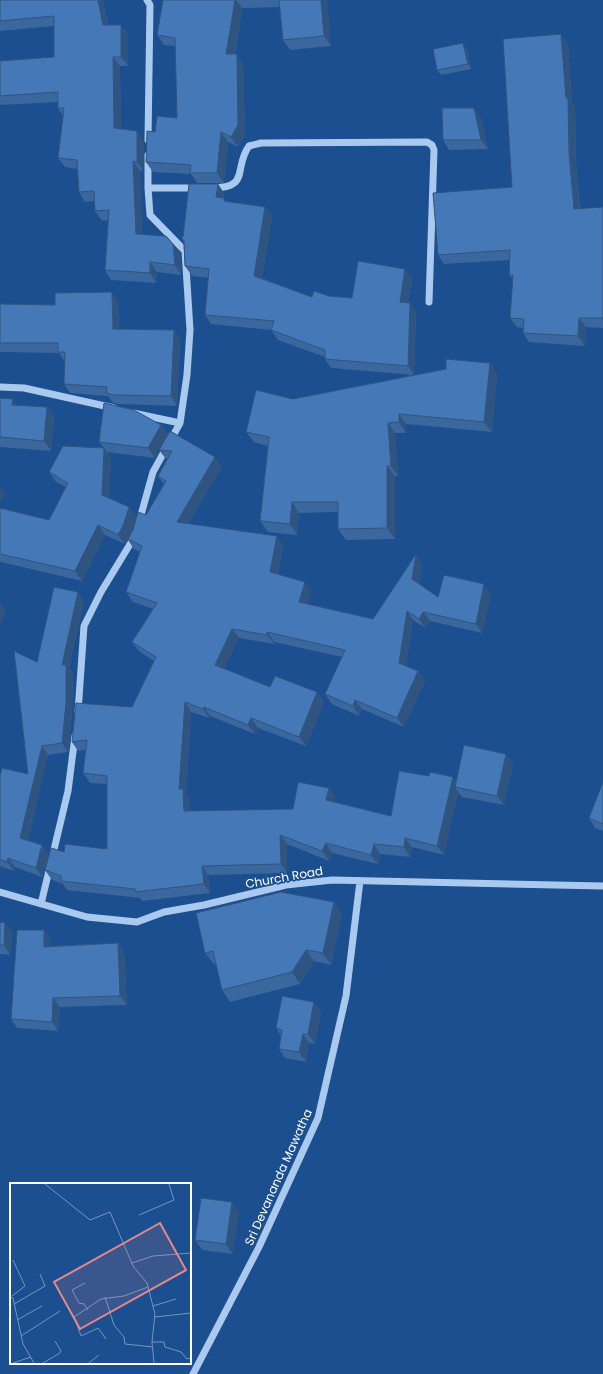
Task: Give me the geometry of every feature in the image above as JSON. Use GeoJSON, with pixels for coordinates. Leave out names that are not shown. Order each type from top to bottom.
{"type":"FeatureCollection","features":[{"type":"Feature","properties":{"kind":"street"},"geometry":{"type":"LineString","coordinates":[[41,904],[68,791],[76,726],[84,626],[101,592],[135,538],[153,472],[180,423],[187,374],[190,330],[185,251],[150,215],[148,188],[150,5],[147,0]]}},
{"type":"Feature","properties":{"kind":"street"},"geometry":{"type":"LineString","coordinates":[[148,188],[225,188],[236,183],[241,175],[244,153],[249,146],[261,143],[427,142],[432,145],[434,150],[429,302]]}},
{"type":"Feature","properties":{"kind":"street"},"geometry":{"type":"LineString","coordinates":[[0,387],[24,388],[180,423]]}},
{"type":"Feature","properties":{"kind":"street","name":"Church Road"},"geometry":{"type":"LineString","coordinates":[[0,892],[87,917],[137,922],[164,912],[204,905],[286,886],[332,880],[603,886]]}},
{"type":"Feature","properties":{"kind":"street","name":"Sri Devananda Mawatha"},"geometry":{"type":"LineString","coordinates":[[193,1374],[259,1247],[318,1118],[346,996],[360,881]]}},
{"type":"Feature","properties":{"kind":"building"},"geometry":{"type":"Polygon","coordinates":[[[0,0],[98,0],[103,25],[121,25],[121,57],[113,57],[114,128],[137,131],[137,162],[133,161],[136,234],[166,236],[173,244],[175,265],[150,262],[150,273],[105,270],[109,210],[95,211],[94,191],[79,192],[77,160],[58,158],[64,108],[58,108],[58,92],[0,96],[0,61],[54,57],[54,16],[0,21],[0,0]]]}},
{"type":"Feature","properties":{"kind":"building"},"geometry":{"type":"Polygon","coordinates":[[[163,0],[235,0],[226,54],[237,54],[238,125],[231,137],[221,132],[217,173],[190,173],[191,165],[146,162],[147,131],[155,132],[157,116],[177,118],[175,38],[157,35],[163,0]]]}},
{"type":"Feature","properties":{"kind":"building"},"geometry":{"type":"Polygon","coordinates":[[[279,0],[321,0],[324,36],[283,40],[279,0]]]}},
{"type":"Feature","properties":{"kind":"building"},"geometry":{"type":"Polygon","coordinates":[[[561,34],[566,98],[568,98],[569,153],[574,209],[603,207],[603,318],[579,318],[578,336],[523,333],[524,319],[510,318],[513,275],[509,275],[510,250],[438,255],[433,193],[512,187],[503,39],[561,34]]]}},
{"type":"Feature","properties":{"kind":"building"},"geometry":{"type":"Polygon","coordinates":[[[463,43],[468,64],[437,70],[433,49],[463,43]]]}},
{"type":"Feature","properties":{"kind":"building"},"geometry":{"type":"Polygon","coordinates":[[[442,108],[474,108],[481,140],[443,140],[442,108]]]}},
{"type":"Feature","properties":{"kind":"building"},"geometry":{"type":"Polygon","coordinates":[[[189,184],[218,184],[216,197],[224,198],[224,201],[265,207],[254,276],[312,297],[314,291],[329,296],[352,298],[358,261],[405,269],[400,302],[410,303],[408,366],[325,359],[325,350],[271,330],[274,321],[205,315],[209,269],[185,266],[184,241],[181,237],[183,237],[189,184]]]}},
{"type":"Feature","properties":{"kind":"building"},"geometry":{"type":"Polygon","coordinates":[[[112,292],[113,329],[174,330],[171,396],[113,395],[106,393],[107,387],[64,384],[65,352],[58,352],[58,343],[0,343],[0,304],[55,305],[55,293],[112,292]]]}},
{"type":"Feature","properties":{"kind":"building"},"geometry":{"type":"Polygon","coordinates":[[[446,359],[490,363],[484,422],[399,414],[399,422],[388,423],[391,466],[387,466],[387,528],[338,529],[338,502],[292,502],[290,524],[260,521],[269,437],[246,432],[256,390],[293,399],[446,369],[446,359]]]}},
{"type":"Feature","properties":{"kind":"building"},"geometry":{"type":"Polygon","coordinates":[[[0,398],[13,399],[12,405],[47,407],[44,441],[0,437],[0,398]]]}},
{"type":"Feature","properties":{"kind":"building"},"geometry":{"type":"Polygon","coordinates":[[[104,403],[134,410],[161,425],[148,448],[99,442],[104,403]]]}},
{"type":"Feature","properties":{"kind":"building"},"geometry":{"type":"Polygon","coordinates":[[[170,431],[215,457],[177,522],[277,536],[270,572],[305,582],[299,602],[373,619],[416,554],[412,579],[438,597],[444,575],[484,584],[476,624],[423,612],[419,619],[407,611],[399,663],[418,671],[397,718],[355,700],[353,706],[325,694],[345,650],[267,632],[267,635],[232,629],[215,665],[270,687],[275,676],[317,692],[299,737],[251,718],[248,725],[204,707],[203,709],[185,702],[179,789],[183,789],[184,811],[293,809],[298,782],[329,788],[326,800],[391,816],[399,771],[429,776],[430,772],[453,777],[437,846],[405,838],[404,847],[374,844],[371,855],[326,843],[322,851],[280,835],[281,864],[202,866],[204,884],[135,892],[135,889],[61,881],[61,876],[45,870],[51,848],[64,852],[65,844],[107,849],[107,776],[83,773],[87,740],[72,742],[76,703],[132,707],[156,657],[132,642],[157,603],[126,592],[142,546],[128,539],[133,530],[138,512],[146,515],[166,481],[158,476],[172,451],[159,450],[170,431]]]}},
{"type":"Feature","properties":{"kind":"building"},"geometry":{"type":"Polygon","coordinates":[[[63,446],[104,448],[102,495],[129,507],[123,526],[118,535],[98,525],[75,571],[0,554],[0,508],[49,520],[68,483],[49,472],[63,446]]]}},
{"type":"Feature","properties":{"kind":"building"},"geometry":{"type":"Polygon","coordinates":[[[54,587],[78,592],[62,665],[66,665],[66,703],[62,743],[42,746],[20,838],[42,845],[36,868],[8,858],[7,862],[0,859],[0,776],[2,768],[28,774],[14,651],[37,662],[54,587]]]}},
{"type":"Feature","properties":{"kind":"building"},"geometry":{"type":"Polygon","coordinates":[[[464,745],[506,754],[497,796],[455,787],[464,745]]]}},
{"type":"Feature","properties":{"kind":"building"},"geometry":{"type":"Polygon","coordinates":[[[603,782],[603,824],[589,818],[603,782]]]}},
{"type":"Feature","properties":{"kind":"building"},"geometry":{"type":"Polygon","coordinates":[[[281,892],[334,902],[323,953],[306,950],[292,972],[222,990],[213,951],[205,953],[196,913],[281,892]]]}},
{"type":"Feature","properties":{"kind":"building"},"geometry":{"type":"Polygon","coordinates":[[[0,922],[5,923],[4,945],[0,945],[0,922]]]}},
{"type":"Feature","properties":{"kind":"building"},"geometry":{"type":"Polygon","coordinates":[[[17,930],[44,930],[44,947],[118,943],[120,996],[53,998],[52,1022],[11,1019],[17,930]]]}},
{"type":"Feature","properties":{"kind":"building"},"geometry":{"type":"Polygon","coordinates":[[[282,996],[314,1002],[308,1034],[303,1034],[299,1052],[279,1049],[282,1030],[276,1028],[282,996]]]}},
{"type":"Feature","properties":{"kind":"building"},"geometry":{"type":"Polygon","coordinates":[[[201,1198],[232,1202],[226,1244],[195,1240],[201,1198]]]}}]}
